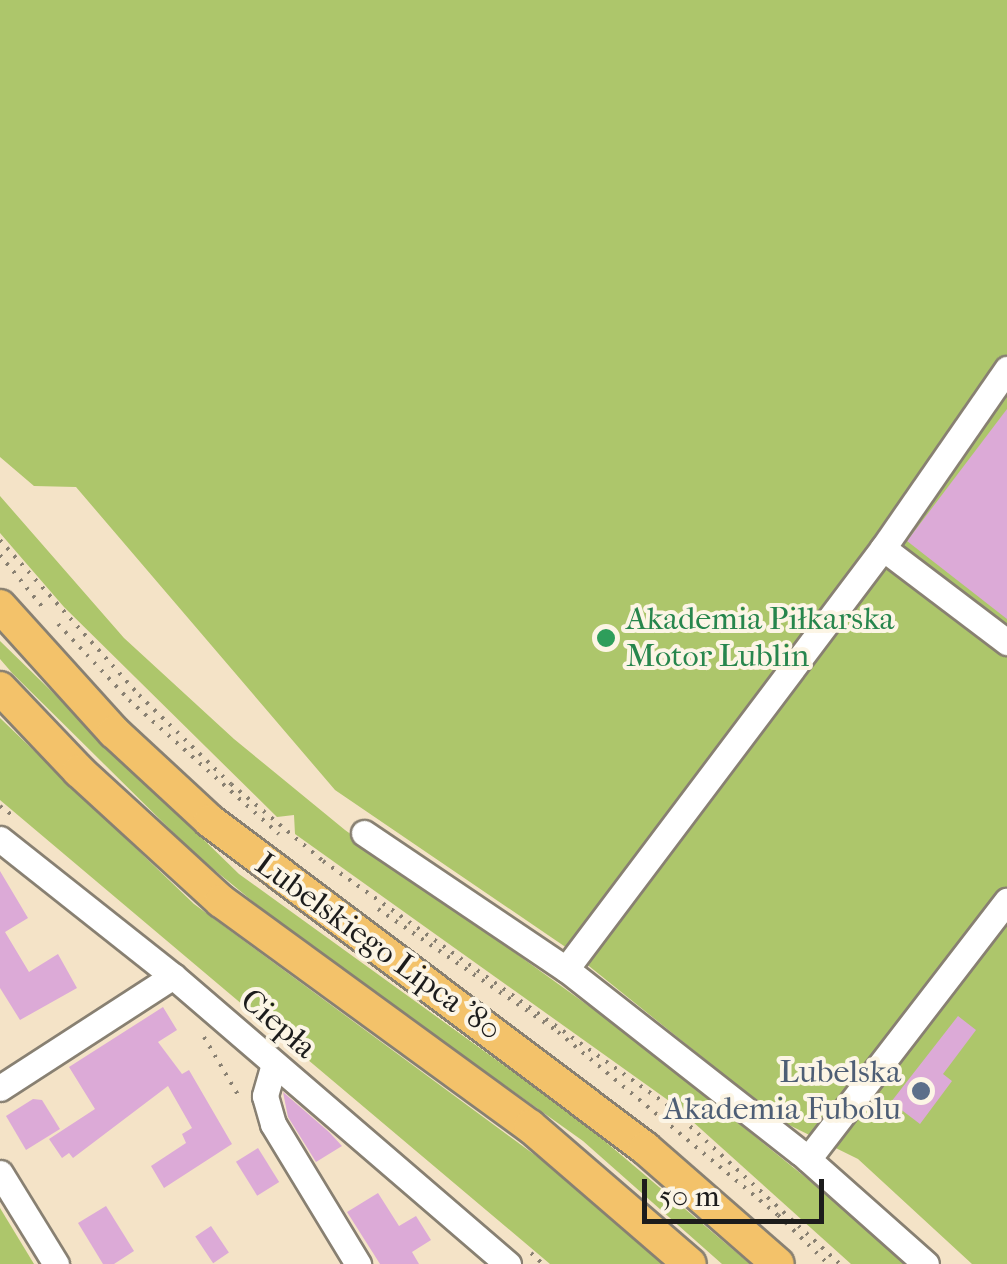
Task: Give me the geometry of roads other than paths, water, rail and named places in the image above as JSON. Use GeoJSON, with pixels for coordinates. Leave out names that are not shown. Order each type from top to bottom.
{"type":"FeatureCollection","features":[{"type":"Feature","properties":{"kind":"main road","name":"Lubelskiego Lipca '80"},"geometry":{"type":"LineString","coordinates":[[0,606],[114,732],[210,822],[645,1148],[778,1264]]}},
{"type":"Feature","properties":{"kind":"main road","name":"Lubelskiego Lipca '80"},"geometry":{"type":"LineString","coordinates":[[0,688],[79,772],[221,901],[530,1126],[690,1264]]}},
{"type":"Feature","properties":{"kind":"street"},"geometry":{"type":"LineString","coordinates":[[566,969],[884,548],[1007,369]]}},
{"type":"Feature","properties":{"kind":"street"},"geometry":{"type":"LineString","coordinates":[[884,548],[1007,642]]}},
{"type":"Feature","properties":{"kind":"street"},"geometry":{"type":"LineString","coordinates":[[364,833],[566,969],[808,1160],[926,1264]]}},
{"type":"Feature","properties":{"kind":"street","name":"Ciepła"},"geometry":{"type":"LineString","coordinates":[[0,838],[173,976],[508,1264]]}},
{"type":"Feature","properties":{"kind":"street"},"geometry":{"type":"LineString","coordinates":[[808,1160],[1007,901]]}},
{"type":"Feature","properties":{"kind":"street"},"geometry":{"type":"LineString","coordinates":[[0,1088],[173,976]]}},
{"type":"Feature","properties":{"kind":"street"},"geometry":{"type":"LineString","coordinates":[[274,1064],[265,1096],[273,1124],[358,1264]]}},
{"type":"Feature","properties":{"kind":"street"},"geometry":{"type":"LineString","coordinates":[[0,1173],[56,1264]]}},
{"type":"Feature","properties":{"kind":"place","name":"Akademia Piłkarska Motor Lublin"},"geometry":{"type":"Point","coordinates":[606,638]}},
{"type":"Feature","properties":{"kind":"place","name":"Lubelska Akademia Fubolu"},"geometry":{"type":"Point","coordinates":[921,1091]}}]}
